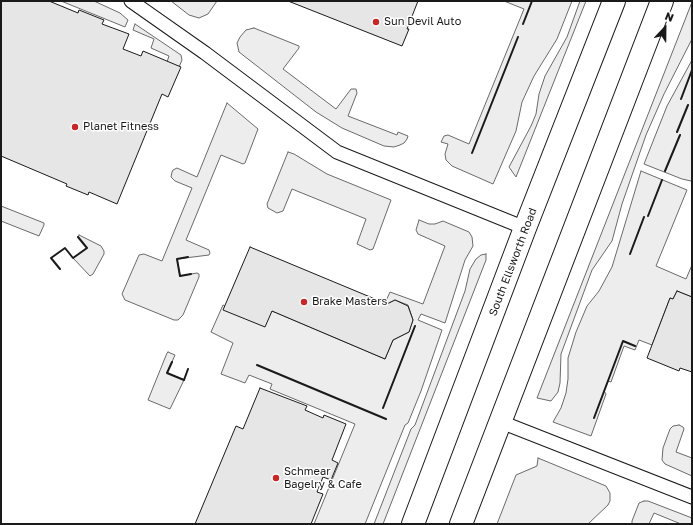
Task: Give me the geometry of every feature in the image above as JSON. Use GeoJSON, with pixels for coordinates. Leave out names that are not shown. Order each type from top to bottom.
{"type":"FeatureCollection","features":[{"type":"Feature","properties":{"kind":"street","name":"South Ellsworth Road"},"geometry":{"type":"LineString","coordinates":[[414,524],[525,228],[614,1]]}},
{"type":"Feature","properties":{"kind":"street"},"geometry":{"type":"LineString","coordinates":[[461,524],[662,1]]}},
{"type":"Feature","properties":{"kind":"lane"},"geometry":{"type":"LineString","coordinates":[[131,1],[205,53],[337,152],[525,228]]}},
{"type":"Feature","properties":{"kind":"lane"},"geometry":{"type":"LineString","coordinates":[[501,422],[692,497]]}},
{"type":"Feature","properties":{"kind":"shaded area"},"geometry":{"type":"Polygon","coordinates":[[[61,1],[94,1],[120,13],[128,20],[125,27],[61,1]]]}},
{"type":"Feature","properties":{"kind":"shaded area"},"geometry":{"type":"Polygon","coordinates":[[[171,1],[217,1],[208,14],[199,18],[189,15],[171,1]]]}},
{"type":"Feature","properties":{"kind":"shaded area"},"geometry":{"type":"Polygon","coordinates":[[[504,1],[572,1],[557,39],[534,76],[522,102],[516,131],[493,184],[452,166],[446,160],[445,154],[448,144],[441,142],[444,136],[448,135],[469,144],[524,9],[504,1]]]}},
{"type":"Feature","properties":{"kind":"shaded area"},"geometry":{"type":"Polygon","coordinates":[[[580,1],[586,1],[516,177],[509,167],[531,126],[536,114],[539,94],[545,76],[567,37],[580,1]]]}},
{"type":"Feature","properties":{"kind":"shaded area"},"geometry":{"type":"Polygon","coordinates":[[[692,2],[692,39],[664,94],[646,135],[622,204],[612,241],[592,270],[561,354],[560,383],[558,392],[551,401],[537,398],[692,2]]]}},
{"type":"Feature","properties":{"kind":"shaded area"},"geometry":{"type":"Polygon","coordinates":[[[135,24],[181,55],[182,60],[179,67],[167,62],[169,56],[151,48],[154,39],[133,30],[135,24]]]}},
{"type":"Feature","properties":{"kind":"shaded area"},"geometry":{"type":"Polygon","coordinates":[[[254,28],[299,46],[283,69],[336,109],[351,89],[356,89],[357,93],[348,116],[397,135],[398,132],[408,136],[407,139],[404,143],[394,147],[384,146],[342,128],[316,112],[239,52],[237,43],[240,37],[246,30],[254,28]]]}},
{"type":"Feature","properties":{"kind":"shaded area"},"geometry":{"type":"Polygon","coordinates":[[[692,60],[691,181],[644,164],[667,106],[692,60]]]}},
{"type":"Feature","properties":{"kind":"shaded area"},"geometry":{"type":"Polygon","coordinates":[[[227,103],[258,129],[245,163],[243,164],[221,155],[186,240],[209,250],[210,253],[209,255],[177,259],[180,276],[197,273],[199,274],[199,277],[183,315],[178,320],[174,320],[125,300],[122,294],[139,255],[144,254],[162,261],[192,188],[175,181],[171,177],[172,172],[177,168],[197,177],[227,103]]]}},
{"type":"Feature","properties":{"kind":"shaded area"},"geometry":{"type":"Polygon","coordinates":[[[288,152],[294,154],[327,174],[391,200],[373,249],[370,250],[357,244],[366,219],[292,189],[283,211],[277,213],[268,208],[267,204],[288,152]]]}},
{"type":"Feature","properties":{"kind":"shaded area"},"geometry":{"type":"Polygon","coordinates":[[[641,171],[687,190],[656,266],[686,279],[692,265],[692,297],[677,291],[673,299],[670,298],[652,345],[639,340],[635,350],[624,346],[611,382],[608,381],[604,391],[606,394],[591,436],[553,422],[561,408],[566,393],[568,358],[576,332],[587,306],[599,291],[612,267],[641,171]]]}},
{"type":"Feature","properties":{"kind":"shaded area"},"geometry":{"type":"Polygon","coordinates":[[[1,206],[44,223],[39,236],[1,221],[1,206]]]}},
{"type":"Feature","properties":{"kind":"shaded area"},"geometry":{"type":"Polygon","coordinates":[[[419,220],[429,224],[435,224],[443,221],[469,232],[472,237],[473,246],[465,260],[445,323],[421,314],[418,320],[442,330],[421,391],[408,423],[405,425],[365,524],[314,524],[355,424],[270,389],[272,384],[249,375],[245,383],[221,374],[233,343],[211,332],[223,305],[272,311],[385,359],[393,340],[409,332],[413,320],[408,305],[395,300],[387,304],[385,303],[390,292],[423,304],[445,246],[418,234],[416,230],[419,220]]]}},
{"type":"Feature","properties":{"kind":"shaded area"},"geometry":{"type":"Polygon","coordinates":[[[79,235],[101,246],[104,251],[104,254],[93,274],[90,276],[73,258],[87,248],[78,237],[79,235]]]}},
{"type":"Feature","properties":{"kind":"shaded area"},"geometry":{"type":"Polygon","coordinates":[[[486,254],[486,260],[383,524],[374,524],[411,429],[415,425],[465,291],[470,269],[476,259],[481,255],[486,254]]]}},
{"type":"Feature","properties":{"kind":"shaded area"},"geometry":{"type":"Polygon","coordinates":[[[168,352],[175,355],[167,373],[184,380],[170,409],[148,400],[168,352]]]}},
{"type":"Feature","properties":{"kind":"shaded area"},"geometry":{"type":"Polygon","coordinates":[[[679,425],[684,429],[676,452],[692,458],[692,476],[665,464],[662,460],[663,448],[670,429],[673,426],[679,425]]]}},
{"type":"Feature","properties":{"kind":"shaded area"},"geometry":{"type":"Polygon","coordinates":[[[538,458],[606,486],[610,493],[610,501],[608,505],[588,524],[497,524],[516,475],[537,466],[538,458]]]}},
{"type":"Feature","properties":{"kind":"shaded area"},"geometry":{"type":"Polygon","coordinates":[[[648,501],[692,518],[692,524],[681,524],[654,513],[649,524],[632,524],[639,503],[648,501]]]}},
{"type":"Feature","properties":{"kind":"building","name":"Planet Fitness"},"geometry":{"type":"Polygon","coordinates":[[[1,1],[49,1],[78,13],[79,10],[104,20],[102,24],[129,34],[123,49],[141,56],[143,51],[181,67],[168,97],[162,94],[117,204],[89,192],[88,195],[66,186],[67,184],[1,156],[1,1]]]}},
{"type":"Feature","properties":{"kind":"building","name":"Sun Devil Auto"},"geometry":{"type":"Polygon","coordinates":[[[288,1],[418,1],[402,46],[288,1]]]}},
{"type":"Feature","properties":{"kind":"building","name":"Brake Masters"},"geometry":{"type":"Polygon","coordinates":[[[250,247],[387,304],[395,300],[408,306],[413,320],[409,332],[393,340],[385,359],[272,311],[265,327],[223,310],[250,247]]]}},
{"type":"Feature","properties":{"kind":"building"},"geometry":{"type":"Polygon","coordinates":[[[677,291],[692,297],[692,372],[680,368],[679,371],[647,358],[670,298],[673,299],[677,291]]]}},
{"type":"Feature","properties":{"kind":"building"},"geometry":{"type":"Polygon","coordinates":[[[260,388],[307,406],[305,410],[323,418],[324,415],[346,424],[332,460],[338,463],[331,480],[323,477],[317,492],[323,494],[311,524],[195,524],[236,426],[243,429],[260,388]]]}},
{"type":"Feature","properties":{"kind":"wall"},"geometry":{"type":"LineString","coordinates":[[523,24],[532,1]]}},
{"type":"Feature","properties":{"kind":"wall"},"geometry":{"type":"LineString","coordinates":[[472,153],[518,37]]}},
{"type":"Feature","properties":{"kind":"wall"},"geometry":{"type":"LineString","coordinates":[[681,99],[692,70]]}},
{"type":"Feature","properties":{"kind":"wall"},"geometry":{"type":"LineString","coordinates":[[677,132],[688,105]]}},
{"type":"Feature","properties":{"kind":"wall"},"geometry":{"type":"LineString","coordinates":[[665,171],[680,135]]}},
{"type":"Feature","properties":{"kind":"wall"},"geometry":{"type":"LineString","coordinates":[[648,216],[662,180]]}},
{"type":"Feature","properties":{"kind":"wall"},"geometry":{"type":"LineString","coordinates":[[630,254],[644,217]]}},
{"type":"Feature","properties":{"kind":"wall"},"geometry":{"type":"LineString","coordinates":[[60,269],[51,258],[65,248],[73,258],[87,248],[78,237]]}},
{"type":"Feature","properties":{"kind":"wall"},"geometry":{"type":"LineString","coordinates":[[188,257],[177,259],[180,276],[191,274]]}},
{"type":"Feature","properties":{"kind":"wall"},"geometry":{"type":"LineString","coordinates":[[383,408],[415,326]]}},
{"type":"Feature","properties":{"kind":"wall"},"geometry":{"type":"LineString","coordinates":[[594,418],[623,341],[635,346]]}},
{"type":"Feature","properties":{"kind":"wall"},"geometry":{"type":"LineString","coordinates":[[172,362],[167,373],[184,380],[188,369]]}},
{"type":"Feature","properties":{"kind":"wall"},"geometry":{"type":"LineString","coordinates":[[257,365],[386,419]]}},
{"type":"Feature","properties":{"kind":"place","name":"Sun Devil Auto"},"geometry":{"type":"Point","coordinates":[376,22]}},
{"type":"Feature","properties":{"kind":"place","name":"Planet Fitness"},"geometry":{"type":"Point","coordinates":[75,127]}},
{"type":"Feature","properties":{"kind":"place","name":"Brake Masters"},"geometry":{"type":"Point","coordinates":[304,302]}},
{"type":"Feature","properties":{"kind":"place","name":"Schmear Bagelry & Cafe"},"geometry":{"type":"Point","coordinates":[276,478]}}]}
